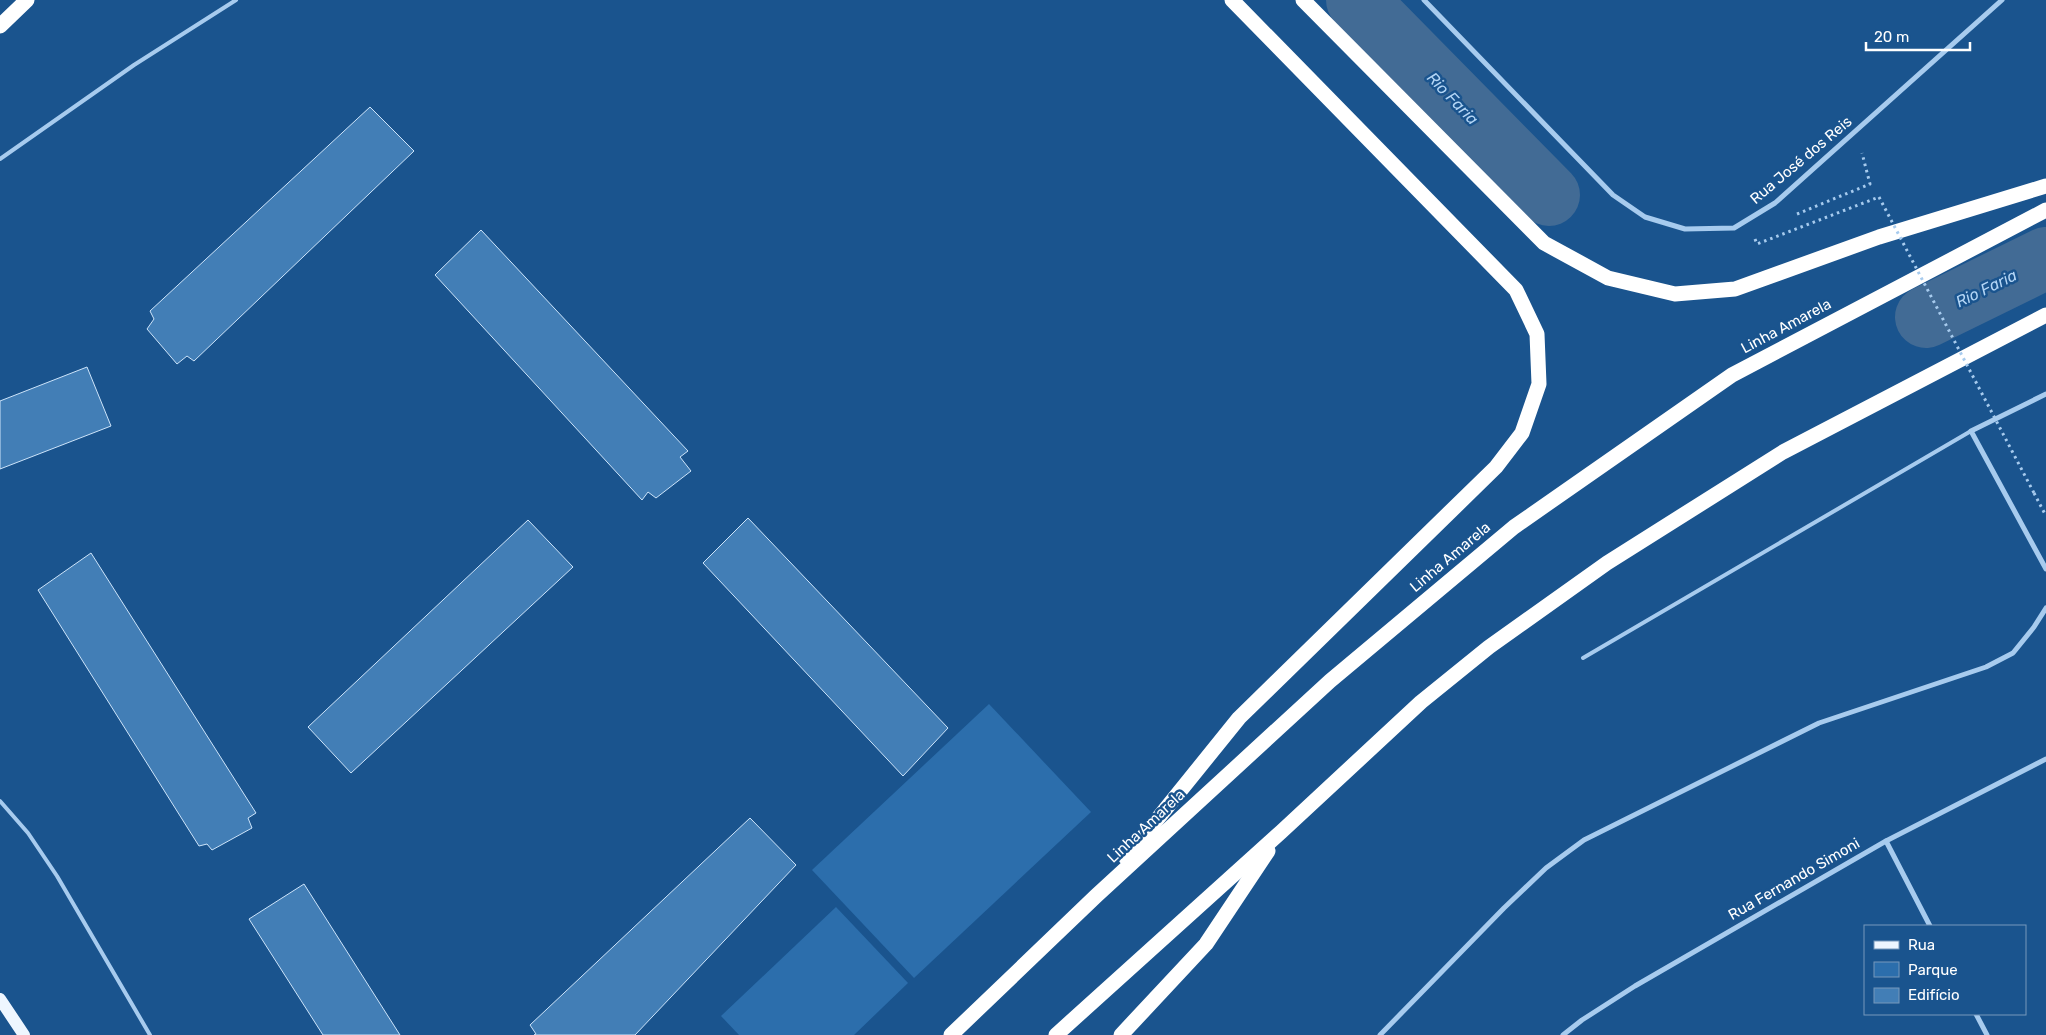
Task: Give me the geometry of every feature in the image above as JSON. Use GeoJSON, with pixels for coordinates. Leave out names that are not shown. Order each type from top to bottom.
{"type":"FeatureCollection","features":[{"type":"Feature","properties":{"kind":"highway"},"geometry":{"type":"LineString","coordinates":[[0,26],[27,0]]}},
{"type":"Feature","properties":{"kind":"highway"},"geometry":{"type":"LineString","coordinates":[[1096,896],[1238,718],[1496,467],[1522,433],[1539,384],[1537,334],[1516,290],[1232,0]]}},
{"type":"Feature","properties":{"kind":"highway"},"geometry":{"type":"LineString","coordinates":[[1303,0],[1544,243],[1608,278],[1675,294],[1735,289],[1879,237],[2046,186]]}},
{"type":"Feature","properties":{"kind":"highway","name":"Linha Amarela"},"geometry":{"type":"LineString","coordinates":[[951,1035],[1096,896],[1330,681],[1514,526],[1732,375],[2046,210]]}},
{"type":"Feature","properties":{"kind":"highway"},"geometry":{"type":"LineString","coordinates":[[1056,1035],[1281,832],[1421,702],[1489,647],[1607,564],[1783,452],[2046,315]]}},
{"type":"Feature","properties":{"kind":"highway"},"geometry":{"type":"LineString","coordinates":[[1121,1035],[1206,944],[1281,832]]}},
{"type":"Feature","properties":{"kind":"main road"},"geometry":{"type":"LineString","coordinates":[[0,999],[24,1035]]}},
{"type":"Feature","properties":{"kind":"street","name":"Rua José dos Reis"},"geometry":{"type":"LineString","coordinates":[[1424,0],[1613,194],[1646,217],[1685,229],[1734,228],[1775,203],[2002,0]]}},
{"type":"Feature","properties":{"kind":"street"},"geometry":{"type":"LineString","coordinates":[[2046,394],[1971,431],[2046,569]]}},
{"type":"Feature","properties":{"kind":"street"},"geometry":{"type":"LineString","coordinates":[[1380,1035],[1511,901],[1546,868],[1584,840],[1819,723],[1986,667],[2013,653],[2034,627],[2046,608]]}},
{"type":"Feature","properties":{"kind":"street","name":"Rua Fernando Simoni"},"geometry":{"type":"LineString","coordinates":[[1563,1035],[1582,1020],[1636,986],[1886,841],[2046,759]]}},
{"type":"Feature","properties":{"kind":"street"},"geometry":{"type":"LineString","coordinates":[[1886,841],[1929,925]]}},
{"type":"Feature","properties":{"kind":"street"},"geometry":{"type":"LineString","coordinates":[[1977,1015],[1987,1035]]}},
{"type":"Feature","properties":{"kind":"lane"},"geometry":{"type":"LineString","coordinates":[[0,159],[134,65],[236,0]]}},
{"type":"Feature","properties":{"kind":"lane"},"geometry":{"type":"LineString","coordinates":[[1584,658],[1971,431]]}},
{"type":"Feature","properties":{"kind":"lane"},"geometry":{"type":"LineString","coordinates":[[0,801],[28,832],[57,876],[150,1035]]}},
{"type":"Feature","properties":{"kind":"path"},"geometry":{"type":"LineString","coordinates":[[1788,217],[1870,184],[1856,130]]}},
{"type":"Feature","properties":{"kind":"path"},"geometry":{"type":"LineString","coordinates":[[1752,232],[1757,244],[1879,197],[2046,516]]}},
{"type":"Feature","properties":{"kind":"green space"},"geometry":{"type":"Polygon","coordinates":[[[989,704],[1091,812],[914,978],[812,870],[989,704]]]}},
{"type":"Feature","properties":{"kind":"green space"},"geometry":{"type":"Polygon","coordinates":[[[836,907],[908,983],[854,1035],[739,1035],[721,1016],[836,907]]]}},
{"type":"Feature","properties":{"kind":"building"},"geometry":{"type":"Polygon","coordinates":[[[370,107],[414,151],[194,361],[187,356],[177,364],[147,329],[154,319],[150,311],[370,107]]]}},
{"type":"Feature","properties":{"kind":"building"},"geometry":{"type":"Polygon","coordinates":[[[481,230],[688,451],[680,457],[691,471],[656,498],[648,492],[642,500],[435,275],[481,230]]]}},
{"type":"Feature","properties":{"kind":"building"},"geometry":{"type":"Polygon","coordinates":[[[87,367],[111,426],[0,469],[0,401],[87,367]]]}},
{"type":"Feature","properties":{"kind":"building"},"geometry":{"type":"Polygon","coordinates":[[[748,518],[948,728],[903,776],[703,563],[748,518]]]}},
{"type":"Feature","properties":{"kind":"building"},"geometry":{"type":"Polygon","coordinates":[[[528,520],[573,567],[351,773],[308,727],[528,520]]]}},
{"type":"Feature","properties":{"kind":"building"},"geometry":{"type":"Polygon","coordinates":[[[91,553],[256,813],[248,818],[252,828],[212,850],[207,844],[199,846],[38,590],[91,553]]]}},
{"type":"Feature","properties":{"kind":"building"},"geometry":{"type":"Polygon","coordinates":[[[750,818],[796,865],[635,1035],[534,1035],[536,1034],[530,1025],[750,818]]]}},
{"type":"Feature","properties":{"kind":"building"},"geometry":{"type":"Polygon","coordinates":[[[304,884],[400,1035],[323,1035],[249,919],[304,884]]]}},
{"type":"Feature","properties":{"kind":"waterway","name":"Rio Faria"},"geometry":{"type":"LineString","coordinates":[[1357,0],[1549,195]]}},
{"type":"Feature","properties":{"kind":"waterway","name":"Rio Faria"},"geometry":{"type":"LineString","coordinates":[[1926,317],[2046,258]]}}]}
